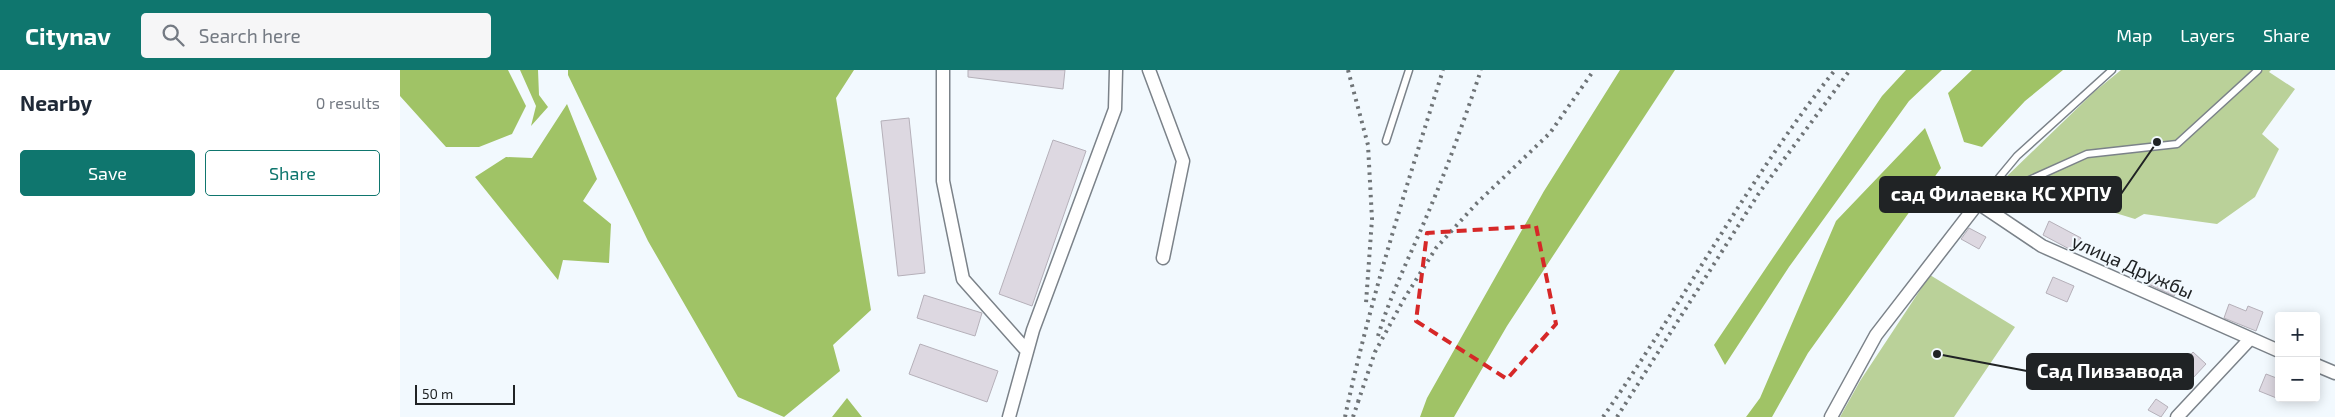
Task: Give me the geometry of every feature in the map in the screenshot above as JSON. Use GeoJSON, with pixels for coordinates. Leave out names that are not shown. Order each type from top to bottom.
{"type":"FeatureCollection","features":[{"type":"Feature","properties":{"kind":"street"},"geometry":{"type":"LineString","coordinates":[[943,70],[944,182],[962,279],[1027,351]]}},
{"type":"Feature","properties":{"kind":"street"},"geometry":{"type":"LineString","coordinates":[[1008,417],[1032,330],[1115,109],[1116,70]]}},
{"type":"Feature","properties":{"kind":"street"},"geometry":{"type":"LineString","coordinates":[[1148,70],[1183,161],[1163,258]]}},
{"type":"Feature","properties":{"kind":"street"},"geometry":{"type":"LineString","coordinates":[[1831,417],[1876,335],[1978,203]]}},
{"type":"Feature","properties":{"kind":"street","name":"улица Дружбы"},"geometry":{"type":"LineString","coordinates":[[1978,203],[2042,246],[2275,349]]}},
{"type":"Feature","properties":{"kind":"street"},"geometry":{"type":"LineString","coordinates":[[2177,417],[2250,339]]}},
{"type":"Feature","properties":{"kind":"street"},"geometry":{"type":"LineString","coordinates":[[2320,367],[2335,373]]}},
{"type":"Feature","properties":{"kind":"lane"},"geometry":{"type":"LineString","coordinates":[[1386,141],[1409,70]]}},
{"type":"Feature","properties":{"kind":"lane"},"geometry":{"type":"LineString","coordinates":[[1978,203],[2017,156],[2112,70]]}},
{"type":"Feature","properties":{"kind":"lane"},"geometry":{"type":"LineString","coordinates":[[1978,203],[2087,154],[2177,144],[2258,70]]}},
{"type":"Feature","properties":{"kind":"highlighted area"},"geometry":{"type":"Polygon","coordinates":[[[1536,226],[1556,324],[1507,379],[1416,321],[1427,233],[1536,226]]]}},
{"type":"Feature","properties":{"kind":"green space"},"geometry":{"type":"Polygon","coordinates":[[[400,70],[508,70],[526,106],[512,134],[479,147],[446,147],[400,96],[400,70]]]}},
{"type":"Feature","properties":{"kind":"green space"},"geometry":{"type":"Polygon","coordinates":[[[520,70],[538,70],[539,95],[548,107],[531,126],[536,106],[520,70]]]}},
{"type":"Feature","properties":{"kind":"green space"},"geometry":{"type":"Polygon","coordinates":[[[568,70],[854,70],[836,98],[871,310],[833,345],[840,371],[784,417],[738,397],[648,241],[568,75],[568,70]]]}},
{"type":"Feature","properties":{"kind":"green space"},"geometry":{"type":"Polygon","coordinates":[[[1620,70],[1675,70],[1507,326],[1454,417],[1420,417],[1427,398],[1544,191],[1620,70]]]}},
{"type":"Feature","properties":{"kind":"green space"},"geometry":{"type":"Polygon","coordinates":[[[1906,70],[1942,70],[1909,101],[1789,267],[1725,365],[1714,345],[1882,96],[1906,70]]]}},
{"type":"Feature","properties":{"kind":"green space"},"geometry":{"type":"Polygon","coordinates":[[[1972,70],[2063,70],[2025,101],[1982,147],[1964,142],[1948,93],[1972,70]]]}},
{"type":"Feature","properties":{"kind":"green space"},"geometry":{"type":"Polygon","coordinates":[[[2121,70],[2271,70],[2269,72],[2295,89],[2262,134],[2279,149],[2255,197],[2217,224],[2144,214],[2135,219],[2004,179],[2094,92],[2121,70]]]}},
{"type":"Feature","properties":{"kind":"green space"},"geometry":{"type":"Polygon","coordinates":[[[567,104],[597,179],[583,201],[611,224],[609,263],[563,260],[558,280],[475,177],[506,157],[532,158],[567,104]]]}},
{"type":"Feature","properties":{"kind":"green space"},"geometry":{"type":"Polygon","coordinates":[[[1925,128],[1941,168],[1808,353],[1772,417],[1746,417],[1760,398],[1836,221],[1925,128]]]}},
{"type":"Feature","properties":{"kind":"green space"},"geometry":{"type":"Polygon","coordinates":[[[1930,275],[2015,327],[1954,417],[1840,417],[1860,381],[1930,275]]]}},
{"type":"Feature","properties":{"kind":"green space"},"geometry":{"type":"Polygon","coordinates":[[[847,398],[862,417],[832,417],[847,398]]]}},
{"type":"Feature","properties":{"kind":"building"},"geometry":{"type":"Polygon","coordinates":[[[968,70],[1065,70],[1063,89],[968,77],[968,70]]]}},
{"type":"Feature","properties":{"kind":"building"},"geometry":{"type":"Polygon","coordinates":[[[909,118],[925,273],[898,276],[881,121],[909,118]]]}},
{"type":"Feature","properties":{"kind":"building"},"geometry":{"type":"Polygon","coordinates":[[[1053,140],[1086,151],[1032,306],[999,294],[1053,140]]]}},
{"type":"Feature","properties":{"kind":"building"},"geometry":{"type":"Polygon","coordinates":[[[2049,221],[2081,238],[2073,251],[2043,235],[2049,221]]]}},
{"type":"Feature","properties":{"kind":"building"},"geometry":{"type":"Polygon","coordinates":[[[1969,228],[1986,237],[1979,249],[1961,239],[1969,228]]]}},
{"type":"Feature","properties":{"kind":"building"},"geometry":{"type":"Polygon","coordinates":[[[2053,277],[2074,286],[2067,302],[2046,293],[2053,277]]]}},
{"type":"Feature","properties":{"kind":"building"},"geometry":{"type":"Polygon","coordinates":[[[2149,278],[2177,291],[2174,296],[2146,283],[2149,278]]]}},
{"type":"Feature","properties":{"kind":"building"},"geometry":{"type":"Polygon","coordinates":[[[924,295],[982,313],[975,336],[917,318],[924,295]]]}},
{"type":"Feature","properties":{"kind":"building"},"geometry":{"type":"Polygon","coordinates":[[[2229,304],[2246,311],[2248,306],[2263,312],[2256,331],[2224,318],[2229,304]]]}},
{"type":"Feature","properties":{"kind":"building"},"geometry":{"type":"Polygon","coordinates":[[[920,344],[998,371],[987,402],[909,374],[920,344]]]}},
{"type":"Feature","properties":{"kind":"building"},"geometry":{"type":"Polygon","coordinates":[[[2193,352],[2206,364],[2193,378],[2180,366],[2193,352]]]}},
{"type":"Feature","properties":{"kind":"building"},"geometry":{"type":"Polygon","coordinates":[[[2266,374],[2275,377],[2275,397],[2259,391],[2266,374]]]}},
{"type":"Feature","properties":{"kind":"building"},"geometry":{"type":"Polygon","coordinates":[[[2156,399],[2168,407],[2161,417],[2148,410],[2156,399]]]}},
{"type":"Feature","properties":{"kind":"railway"},"geometry":{"type":"LineString","coordinates":[[1348,70],[1368,145],[1372,219],[1366,303]]}},
{"type":"Feature","properties":{"kind":"railway"},"geometry":{"type":"LineString","coordinates":[[1345,417],[1378,286],[1443,70]]}},
{"type":"Feature","properties":{"kind":"railway"},"geometry":{"type":"LineString","coordinates":[[1378,336],[1395,289],[1442,178],[1481,70]]}},
{"type":"Feature","properties":{"kind":"railway"},"geometry":{"type":"LineString","coordinates":[[1358,402],[1375,352],[1404,299],[1436,248],[1477,203],[1550,133],[1594,70]]}},
{"type":"Feature","properties":{"kind":"railway"},"geometry":{"type":"LineString","coordinates":[[1603,417],[1773,154],[1835,70]]}},
{"type":"Feature","properties":{"kind":"railway"},"geometry":{"type":"LineString","coordinates":[[1617,417],[1759,193],[1850,70]]}},
{"type":"Feature","properties":{"kind":"railway"},"geometry":{"type":"LineString","coordinates":[[1353,417],[1360,396]]}},
{"type":"Feature","properties":{"kind":"place","name":"сад Филаевка КС ХРПУ"},"geometry":{"type":"Point","coordinates":[2157,142]}},
{"type":"Feature","properties":{"kind":"place","name":"Сад Пивзавода"},"geometry":{"type":"Point","coordinates":[1937,354]}}]}
